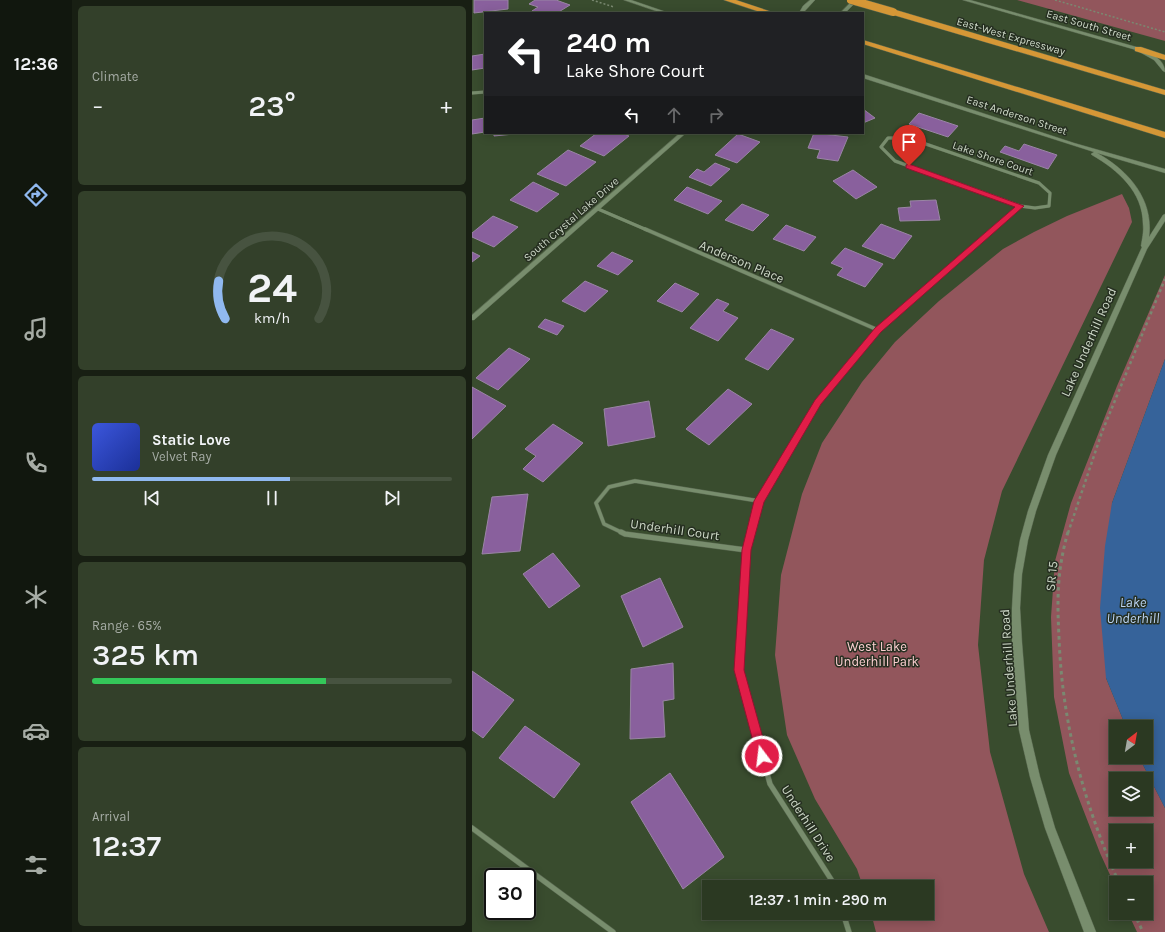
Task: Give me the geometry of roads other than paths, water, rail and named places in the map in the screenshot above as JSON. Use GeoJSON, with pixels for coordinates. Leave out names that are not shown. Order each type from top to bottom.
{"type":"FeatureCollection","features":[{"type":"Feature","properties":{"kind":"highway"},"geometry":{"type":"LineString","coordinates":[[728,0],[767,12]]}},
{"type":"Feature","properties":{"kind":"highway","name":"East-West Expressway"},"geometry":{"type":"LineString","coordinates":[[851,0],[1165,93]]}},
{"type":"Feature","properties":{"kind":"highway"},"geometry":{"type":"LineString","coordinates":[[864,42],[1165,135]]}},
{"type":"Feature","properties":{"kind":"highway"},"geometry":{"type":"LineString","coordinates":[[1138,49],[1165,58]]}},
{"type":"Feature","properties":{"kind":"main road"},"geometry":{"type":"LineString","coordinates":[[626,0],[664,12]]}},
{"type":"Feature","properties":{"kind":"main road"},"geometry":{"type":"LineString","coordinates":[[802,12],[813,0]]}},
{"type":"Feature","properties":{"kind":"main road"},"geometry":{"type":"LineString","coordinates":[[843,12],[856,0]]}},
{"type":"Feature","properties":{"kind":"main road","name":"East South Street"},"geometry":{"type":"LineString","coordinates":[[965,0],[1138,49]]}},
{"type":"Feature","properties":{"kind":"main road"},"geometry":{"type":"LineString","coordinates":[[1138,49],[1156,59],[1165,70]]}},
{"type":"Feature","properties":{"kind":"main road","name":"East Anderson Street"},"geometry":{"type":"LineString","coordinates":[[864,76],[1072,144],[1165,171]]}},
{"type":"Feature","properties":{"kind":"main road","name":"Lake Underhill Road"},"geometry":{"type":"LineString","coordinates":[[1072,144],[1111,164],[1126,176],[1134,188],[1146,218],[1144,249]]}},
{"type":"Feature","properties":{"kind":"main road","name":"Lake Underhill Road"},"geometry":{"type":"LineString","coordinates":[[1090,932],[1050,828],[1035,777],[1024,730],[1019,682],[1016,608],[1018,574],[1024,540],[1042,480],[1144,249],[1165,216]]}},
{"type":"Feature","properties":{"kind":"street"},"geometry":{"type":"LineString","coordinates":[[472,94],[484,92]]}},
{"type":"Feature","properties":{"kind":"street","name":"South Crystal Lake Drive"},"geometry":{"type":"LineString","coordinates":[[472,318],[682,134]]}},
{"type":"Feature","properties":{"kind":"street","name":"Lake Shore Court"},"geometry":{"type":"LineString","coordinates":[[888,138],[902,138],[917,141],[1039,183],[1050,193],[1049,206],[1035,208],[1020,206],[895,161],[881,147],[888,138]]}},
{"type":"Feature","properties":{"kind":"street","name":"Underhill Drive"},"geometry":{"type":"LineString","coordinates":[[833,880],[770,784],[739,670],[746,550],[759,501],[818,402],[878,330],[1020,206]]}},
{"type":"Feature","properties":{"kind":"street","name":"Anderson Place"},"geometry":{"type":"LineString","coordinates":[[598,209],[878,330]]}},
{"type":"Feature","properties":{"kind":"street","name":"Underhill Court"},"geometry":{"type":"LineString","coordinates":[[746,550],[625,534],[604,524],[596,504],[609,488],[635,481],[759,501]]}},
{"type":"Feature","properties":{"kind":"street"},"geometry":{"type":"LineString","coordinates":[[472,828],[613,932]]}},
{"type":"Feature","properties":{"kind":"street"},"geometry":{"type":"LineString","coordinates":[[845,920],[849,932]]}},
{"type":"Feature","properties":{"kind":"water","name":"Lake Underhill"},"geometry":{"type":"Polygon","coordinates":[[[1165,359],[1165,808],[1153,784],[1153,772],[1147,772],[1143,764],[1153,764],[1153,720],[1123,720],[1106,678],[1100,608],[1105,546],[1112,503],[1165,359]]]}},
{"type":"Feature","properties":{"kind":"park label","name":"West Lake Underhill Park"},"geometry":{"type":"Point","coordinates":[877,654]}}]}
